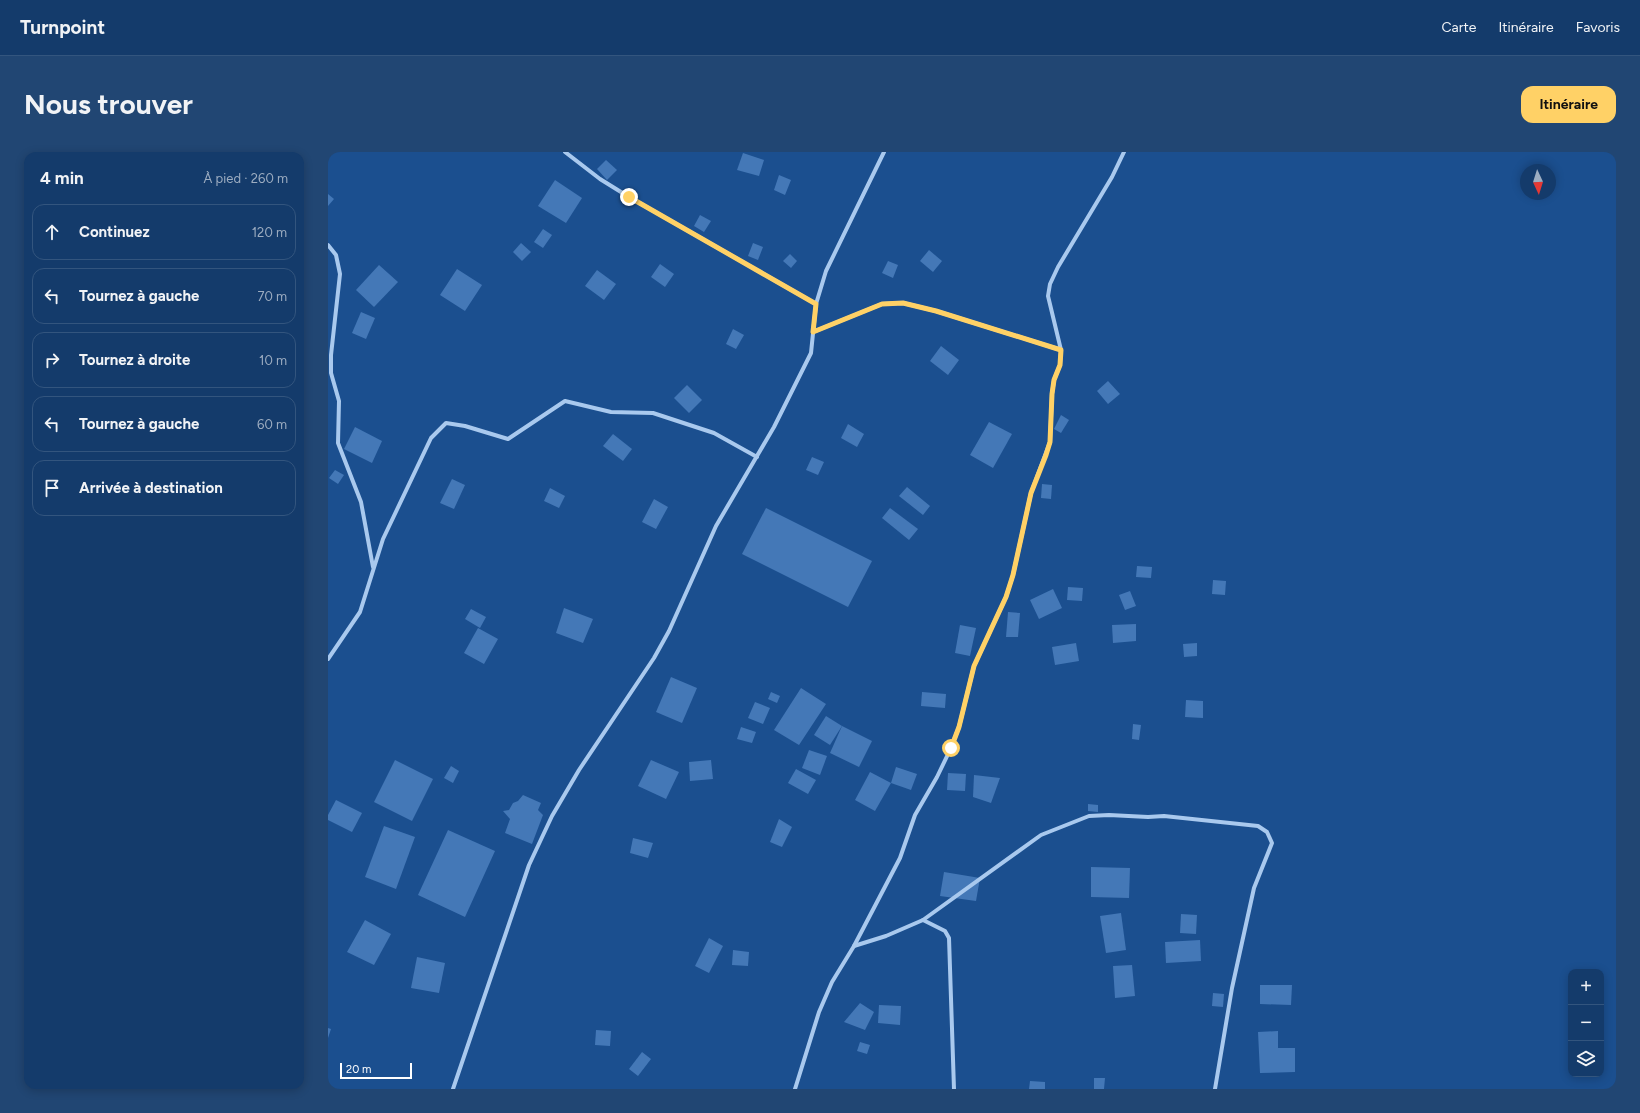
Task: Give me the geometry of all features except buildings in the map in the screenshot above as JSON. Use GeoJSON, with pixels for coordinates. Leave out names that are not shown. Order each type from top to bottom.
{"type":"FeatureCollection","features":[{"type":"Feature","properties":{"kind":"street"},"geometry":{"type":"LineString","coordinates":[[565,152],[600,179],[629,197],[816,304]]}},
{"type":"Feature","properties":{"kind":"street"},"geometry":{"type":"LineString","coordinates":[[453,1089],[532,858],[552,816],[579,770],[654,658],[669,631],[716,526],[774,427],[811,352],[816,304],[826,271],[884,152]]}},
{"type":"Feature","properties":{"kind":"street"},"geometry":{"type":"LineString","coordinates":[[795,1089],[819,1012],[832,982],[854,946],[900,858],[915,814],[937,777],[951,748],[959,727],[974,666],[1006,597],[1013,575],[1031,493],[1050,442],[1052,394],[1054,380],[1060,365],[1061,350],[1048,296],[1050,284],[1058,267],[1112,177],[1124,152]]}},
{"type":"Feature","properties":{"kind":"street"},"geometry":{"type":"LineString","coordinates":[[328,245],[336,255],[340,274],[331,355],[331,373],[339,401],[338,443],[361,502],[373,569]]}},
{"type":"Feature","properties":{"kind":"street"},"geometry":{"type":"LineString","coordinates":[[813,332],[882,304],[903,303],[951,315],[1061,350]]}},
{"type":"Feature","properties":{"kind":"street"},"geometry":{"type":"LineString","coordinates":[[328,659],[360,612],[382,539],[431,438],[446,423],[465,426],[508,439],[565,401],[611,412],[654,413],[714,434],[757,456]]}},
{"type":"Feature","properties":{"kind":"street"},"geometry":{"type":"LineString","coordinates":[[854,946],[886,936],[923,920],[1041,835],[1089,816],[1164,816],[1258,826],[1267,832],[1272,843],[1254,888],[1232,988],[1215,1089]]}},
{"type":"Feature","properties":{"kind":"street"},"geometry":{"type":"LineString","coordinates":[[923,920],[945,931],[949,938],[954,1089]]}},
{"type":"Feature","properties":{"kind":"route"},"geometry":{"type":"LineString","coordinates":[[629,197],[816,304],[813,332],[882,304],[903,303],[981,324],[1061,350],[1060,365],[1054,380],[1052,394],[1050,442],[1031,493],[1013,575],[1006,597],[974,666],[959,727],[951,748]]}}]}
